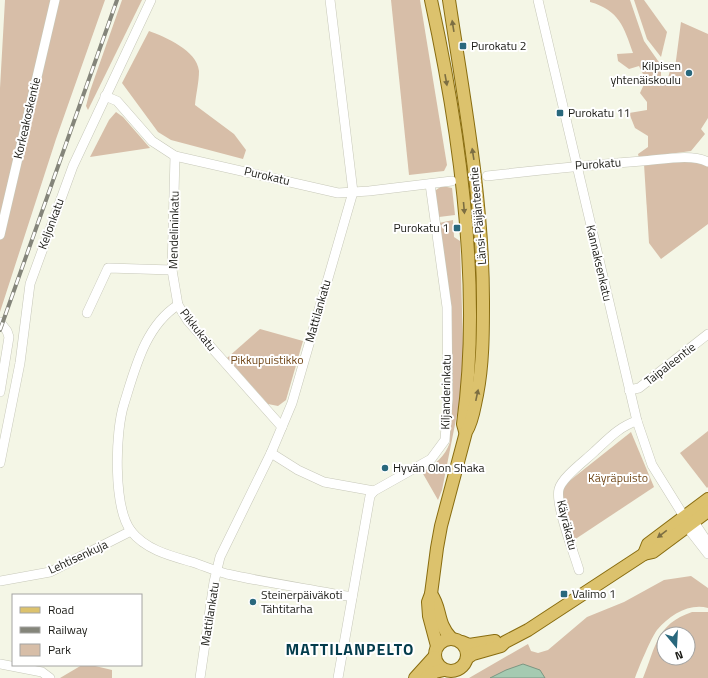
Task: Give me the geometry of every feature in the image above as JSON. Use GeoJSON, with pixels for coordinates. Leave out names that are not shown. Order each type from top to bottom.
{"type":"FeatureCollection","features":[{"type":"Feature","properties":{"kind":"main road","name":"Länsi-Päijänteentie"},"geometry":{"type":"LineString","coordinates":[[431,0],[460,163],[465,216],[470,354],[469,378],[463,424],[466,432]]}},
{"type":"Feature","properties":{"kind":"main road","name":"Länsi-Päijänteentie"},"geometry":{"type":"LineString","coordinates":[[435,652],[428,602],[431,594],[437,548],[466,432],[471,425],[480,378],[483,351],[483,272],[474,165],[449,0]]}},
{"type":"Feature","properties":{"kind":"main road"},"geometry":{"type":"LineString","coordinates":[[688,522],[708,499]]}},
{"type":"Feature","properties":{"kind":"main road"},"geometry":{"type":"LineString","coordinates":[[426,678],[435,672],[444,670],[450,671],[461,668],[467,658],[473,654],[501,646],[644,554],[648,544],[708,511]]}},
{"type":"Feature","properties":{"kind":"main road","name":"Länsi-Päijänteentie"},"geometry":{"type":"LineString","coordinates":[[431,594],[436,601],[440,624],[456,640]]}},
{"type":"Feature","properties":{"kind":"main road"},"geometry":{"type":"LineString","coordinates":[[415,678],[435,652],[440,642],[456,640],[469,645],[499,640],[505,642]]}},
{"type":"Feature","properties":{"kind":"main road"},"geometry":{"type":"LineString","coordinates":[[456,640],[467,652],[467,658]]}},
{"type":"Feature","properties":{"kind":"main road"},"geometry":{"type":"LineString","coordinates":[[435,652],[440,667],[444,670]]}},
{"type":"Feature","properties":{"kind":"street","name":"Korkeakoskentie"},"geometry":{"type":"LineString","coordinates":[[0,235],[55,0]]}},
{"type":"Feature","properties":{"kind":"street","name":"Keljonkatu"},"geometry":{"type":"LineString","coordinates":[[0,463],[20,363],[30,284],[73,166],[151,0]]}},
{"type":"Feature","properties":{"kind":"street","name":"Mattilankatu"},"geometry":{"type":"LineString","coordinates":[[200,678],[216,570],[220,557],[271,453],[292,403],[353,192],[330,0]]}},
{"type":"Feature","properties":{"kind":"street","name":"Kannaksenkatu"},"geometry":{"type":"LineString","coordinates":[[538,0],[637,421],[652,465],[697,535]]}},
{"type":"Feature","properties":{"kind":"street","name":"Purokatu"},"geometry":{"type":"LineString","coordinates":[[105,96],[117,101],[152,141],[175,156],[338,192],[353,192],[452,181]]}},
{"type":"Feature","properties":{"kind":"street","name":"Mendelininkatu"},"geometry":{"type":"LineString","coordinates":[[175,156],[172,270],[178,305]]}},
{"type":"Feature","properties":{"kind":"street","name":"Purokatu"},"geometry":{"type":"LineString","coordinates":[[487,176],[576,166],[693,158],[703,159],[708,162]]}},
{"type":"Feature","properties":{"kind":"street","name":"Kiljanderinkatu"},"geometry":{"type":"LineString","coordinates":[[374,491],[431,459],[446,440],[448,399],[447,307],[430,184]]}},
{"type":"Feature","properties":{"kind":"street"},"geometry":{"type":"LineString","coordinates":[[88,313],[108,268],[172,270]]}},
{"type":"Feature","properties":{"kind":"street"},"geometry":{"type":"LineString","coordinates":[[178,305],[167,312],[158,321],[151,334],[133,374],[122,411],[117,464],[119,493],[124,516],[131,531],[144,544],[160,552],[216,570],[352,597]]}},
{"type":"Feature","properties":{"kind":"street","name":"Pikkukatu"},"geometry":{"type":"LineString","coordinates":[[178,305],[188,321],[282,427]]}},
{"type":"Feature","properties":{"kind":"street"},"geometry":{"type":"LineString","coordinates":[[0,322],[7,331],[9,337],[0,392]]}},
{"type":"Feature","properties":{"kind":"street","name":"Taipaleentie"},"geometry":{"type":"LineString","coordinates":[[629,390],[639,388],[708,334]]}},
{"type":"Feature","properties":{"kind":"street","name":"Käyräkatu"},"geometry":{"type":"LineString","coordinates":[[579,570],[560,507],[559,490],[565,480],[604,443],[625,425],[637,421]]}},
{"type":"Feature","properties":{"kind":"street"},"geometry":{"type":"LineString","coordinates":[[271,453],[298,470],[324,482],[374,491],[370,496],[338,678]]}},
{"type":"Feature","properties":{"kind":"street","name":"Lehtisenkuja"},"geometry":{"type":"LineString","coordinates":[[0,581],[50,572],[131,531]]}},
{"type":"Feature","properties":{"kind":"street"},"geometry":{"type":"LineString","coordinates":[[697,535],[708,543]]}},
{"type":"Feature","properties":{"kind":"street"},"geometry":{"type":"LineString","coordinates":[[697,535],[707,554]]}},
{"type":"Feature","properties":{"kind":"street"},"geometry":{"type":"LineString","coordinates":[[0,664],[42,672],[50,678]]}},
{"type":"Feature","properties":{"kind":"green space"},"geometry":{"type":"Polygon","coordinates":[[[5,0],[105,0],[56,139],[0,312],[0,88],[5,0]]]}},
{"type":"Feature","properties":{"kind":"green space"},"geometry":{"type":"Polygon","coordinates":[[[122,0],[142,0],[88,110],[86,106],[90,91],[122,0]]]}},
{"type":"Feature","properties":{"kind":"green space"},"geometry":{"type":"Polygon","coordinates":[[[391,0],[420,0],[447,165],[444,171],[409,175],[391,0]]]}},
{"type":"Feature","properties":{"kind":"green space","name":"Kilpisen yhtenäiskoulu"},"geometry":{"type":"Polygon","coordinates":[[[590,0],[630,0],[644,41],[661,65],[661,81],[668,78],[671,67],[675,68],[681,22],[708,34],[708,118],[701,129],[705,134],[691,151],[639,158],[638,154],[648,147],[648,136],[635,128],[629,113],[647,110],[647,102],[640,93],[646,80],[639,66],[629,69],[618,61],[617,54],[633,53],[627,35],[614,15],[600,5],[590,2],[590,0]]]}},
{"type":"Feature","properties":{"kind":"green space"},"geometry":{"type":"Polygon","coordinates":[[[634,0],[644,0],[667,32],[661,57],[647,39],[634,0]]]}},
{"type":"Feature","properties":{"kind":"green space"},"geometry":{"type":"Polygon","coordinates":[[[149,31],[179,45],[193,57],[197,63],[199,71],[195,105],[234,134],[246,150],[243,159],[171,140],[158,132],[122,83],[149,31]]]}},
{"type":"Feature","properties":{"kind":"green space"},"geometry":{"type":"Polygon","coordinates":[[[116,112],[123,117],[150,148],[90,157],[109,120],[116,112]]]}},
{"type":"Feature","properties":{"kind":"green space"},"geometry":{"type":"Polygon","coordinates":[[[690,161],[708,164],[708,224],[661,259],[649,243],[644,164],[690,161]]]}},
{"type":"Feature","properties":{"kind":"green space"},"geometry":{"type":"Polygon","coordinates":[[[442,186],[452,188],[455,215],[439,217],[433,192],[442,186]]]}},
{"type":"Feature","properties":{"kind":"green space"},"geometry":{"type":"Polygon","coordinates":[[[453,220],[454,237],[460,241],[464,379],[442,490],[438,500],[422,472],[439,460],[450,442],[439,223],[453,220]]]}},
{"type":"Feature","properties":{"kind":"green space","name":"Pikkupuistikko"},"geometry":{"type":"Polygon","coordinates":[[[260,329],[303,341],[286,400],[278,406],[268,404],[227,358],[260,329]]]}},
{"type":"Feature","properties":{"kind":"green space"},"geometry":{"type":"Polygon","coordinates":[[[708,431],[708,487],[707,488],[680,453],[708,431]]]}},
{"type":"Feature","properties":{"kind":"green space","name":"Käyräpuisto"},"geometry":{"type":"Polygon","coordinates":[[[631,432],[654,487],[574,540],[564,507],[562,491],[568,482],[631,432]]]}},
{"type":"Feature","properties":{"kind":"green space"},"geometry":{"type":"Polygon","coordinates":[[[691,576],[708,588],[708,608],[694,607],[687,609],[674,615],[661,626],[656,626],[656,632],[635,678],[469,678],[528,644],[531,651],[538,653],[548,650],[587,617],[624,602],[664,580],[691,576]]]}},
{"type":"Feature","properties":{"kind":"green space"},"geometry":{"type":"Polygon","coordinates":[[[692,612],[708,612],[708,678],[643,678],[656,645],[656,666],[696,666],[696,626],[668,626],[692,612]]]}},
{"type":"Feature","properties":{"kind":"green space"},"geometry":{"type":"Polygon","coordinates":[[[80,666],[95,666],[112,670],[112,678],[60,678],[80,666]]]}},
{"type":"Feature","properties":{"kind":"shaded area"},"geometry":{"type":"Polygon","coordinates":[[[523,664],[540,670],[545,678],[490,678],[506,670],[523,664]]]}},
{"type":"Feature","properties":{"kind":"railway"},"geometry":{"type":"LineString","coordinates":[[0,330],[117,0]]}},
{"type":"Feature","properties":{"kind":"place","name":"Purokatu 2"},"geometry":{"type":"Point","coordinates":[463,46]}},
{"type":"Feature","properties":{"kind":"place","name":"Kilpisen yhtenäiskoulu"},"geometry":{"type":"Point","coordinates":[689,73]}},
{"type":"Feature","properties":{"kind":"place","name":"Purokatu 11"},"geometry":{"type":"Point","coordinates":[560,113]}},
{"type":"Feature","properties":{"kind":"place","name":"Purokatu 1"},"geometry":{"type":"Point","coordinates":[457,228]}},
{"type":"Feature","properties":{"kind":"place","name":"Hyvän Olon Shaka"},"geometry":{"type":"Point","coordinates":[385,468]}},
{"type":"Feature","properties":{"kind":"place","name":"Valimo 1"},"geometry":{"type":"Point","coordinates":[564,594]}},
{"type":"Feature","properties":{"kind":"place","name":"Steinerpäiväkoti Tähtitarha"},"geometry":{"type":"Point","coordinates":[253,602]}},
{"type":"Feature","properties":{"kind":"district","name":"MATTILANPELTO"},"geometry":{"type":"Point","coordinates":[350,649]}}]}
